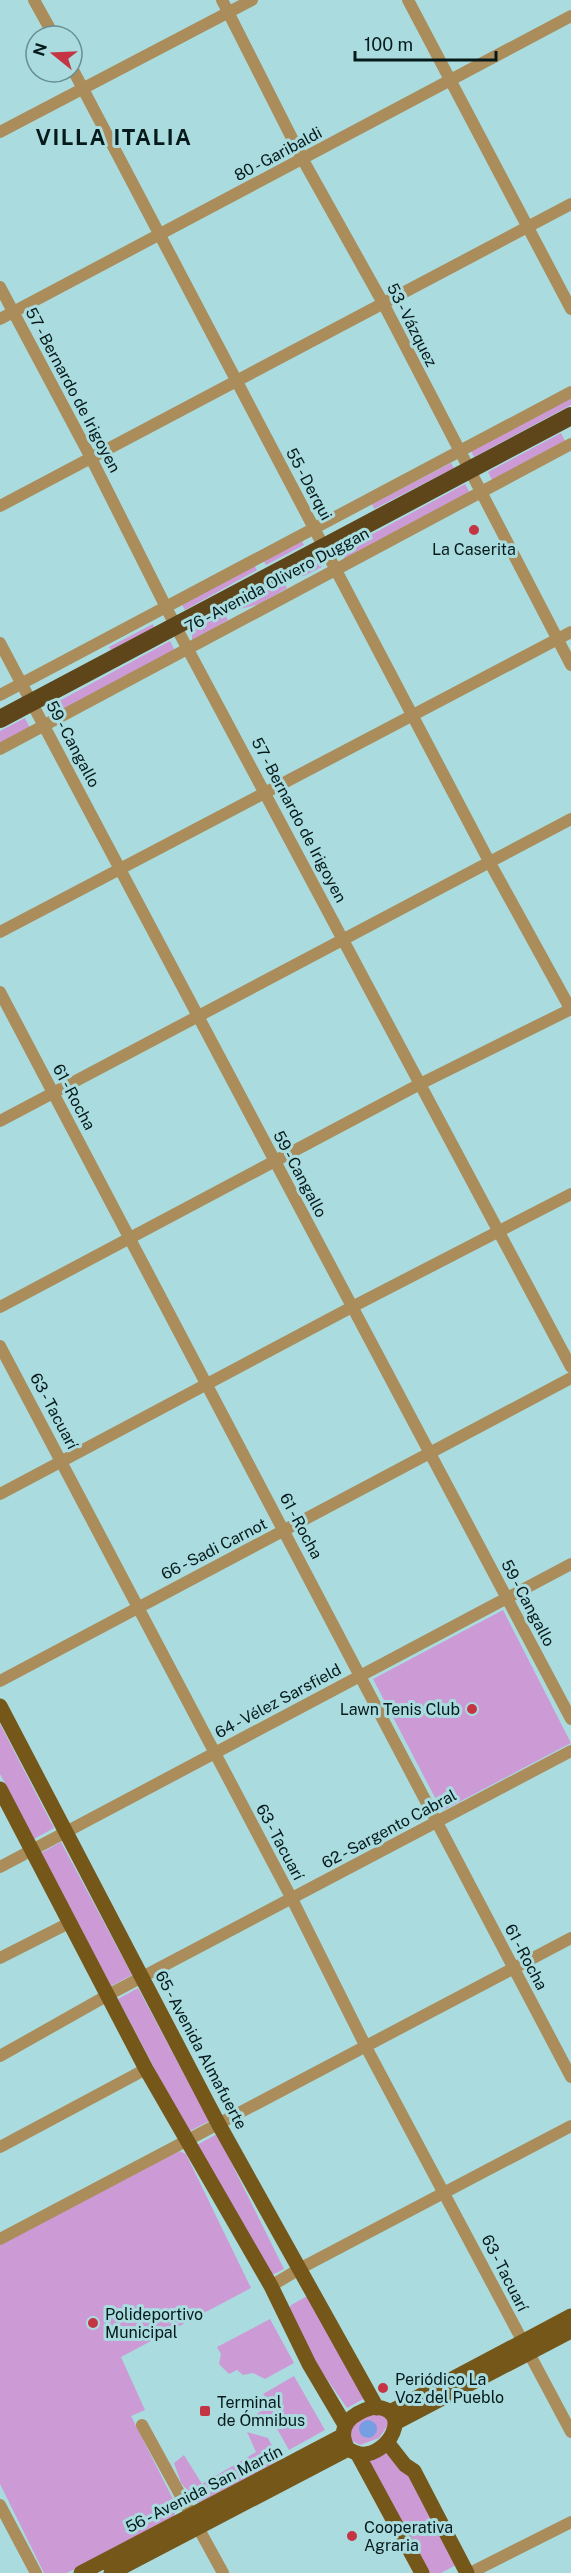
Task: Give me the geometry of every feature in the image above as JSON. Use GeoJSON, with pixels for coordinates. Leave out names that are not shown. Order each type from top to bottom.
{"type":"FeatureCollection","features":[{"type":"Feature","properties":{"kind":"highway","name":"76 - Avenida Olivero Duggan"},"geometry":{"type":"LineString","coordinates":[[0,719],[571,416]]}},
{"type":"Feature","properties":{"kind":"main road","name":"65 - Avenida Almafuerte"},"geometry":{"type":"LineString","coordinates":[[0,1706],[218,2123],[387,2414]]}},
{"type":"Feature","properties":{"kind":"main road"},"geometry":{"type":"LineString","coordinates":[[0,1789],[146,2069],[271,2286],[348,2441],[422,2573]]}},
{"type":"Feature","properties":{"kind":"main road"},"geometry":{"type":"LineString","coordinates":[[525,2348],[571,2316]]}},
{"type":"Feature","properties":{"kind":"main road"},"geometry":{"type":"LineString","coordinates":[[348,2441],[359,2413],[387,2414],[525,2348],[571,2331]]}},
{"type":"Feature","properties":{"kind":"main road"},"geometry":{"type":"LineString","coordinates":[[387,2414],[387,2442],[405,2465],[414,2471],[469,2573]]}},
{"type":"Feature","properties":{"kind":"main road"},"geometry":{"type":"LineString","coordinates":[[348,2441],[370,2453],[387,2442]]}},
{"type":"Feature","properties":{"kind":"main road","name":"56 - Avenida San Martín"},"geometry":{"type":"LineString","coordinates":[[111,2573],[292,2464],[348,2441]]}},
{"type":"Feature","properties":{"kind":"main road","name":"56 - Avenida San Martín"},"geometry":{"type":"LineString","coordinates":[[81,2573],[195,2521]]}},
{"type":"Feature","properties":{"kind":"street"},"geometry":{"type":"LineString","coordinates":[[34,0],[47,24]]}},
{"type":"Feature","properties":{"kind":"street","name":"53 - Vázquez"},"geometry":{"type":"LineString","coordinates":[[222,0],[303,160],[382,303],[459,454],[482,491],[571,665]]}},
{"type":"Feature","properties":{"kind":"street"},"geometry":{"type":"LineString","coordinates":[[0,132],[252,0]]}},
{"type":"Feature","properties":{"kind":"street"},"geometry":{"type":"LineString","coordinates":[[408,0],[571,309]]}},
{"type":"Feature","properties":{"kind":"street","name":"80 - Garibaldi"},"geometry":{"type":"LineString","coordinates":[[0,319],[571,16]]}},
{"type":"Feature","properties":{"kind":"street","name":"55 - Derqui"},"geometry":{"type":"LineString","coordinates":[[81,84],[490,863],[571,1009]]}},
{"type":"Feature","properties":{"kind":"street"},"geometry":{"type":"LineString","coordinates":[[0,506],[571,204]]}},
{"type":"Feature","properties":{"kind":"street","name":"57 - Bernardo de Irigoyen"},"geometry":{"type":"LineString","coordinates":[[0,287],[91,458],[166,609],[571,1367]]}},
{"type":"Feature","properties":{"kind":"street","name":"76 - Avenida Olivero Duggan"},"geometry":{"type":"LineString","coordinates":[[0,695],[166,609],[314,528],[459,454],[571,392]]}},
{"type":"Feature","properties":{"kind":"street","name":"76 - Avenida Olivero Duggan"},"geometry":{"type":"LineString","coordinates":[[0,749],[571,444]]}},
{"type":"Feature","properties":{"kind":"street"},"geometry":{"type":"LineString","coordinates":[[0,932],[571,632]]}},
{"type":"Feature","properties":{"kind":"street","name":"59 - Cangallo"},"geometry":{"type":"LineString","coordinates":[[0,644],[571,1719]]}},
{"type":"Feature","properties":{"kind":"street"},"geometry":{"type":"LineString","coordinates":[[0,1121],[571,819]]}},
{"type":"Feature","properties":{"kind":"street","name":"61 - Rocha"},"geometry":{"type":"LineString","coordinates":[[0,992],[571,2077]]}},
{"type":"Feature","properties":{"kind":"street"},"geometry":{"type":"LineString","coordinates":[[0,1307],[420,1084],[571,1009]]}},
{"type":"Feature","properties":{"kind":"street"},"geometry":{"type":"LineString","coordinates":[[0,1494],[352,1307],[571,1194]]}},
{"type":"Feature","properties":{"kind":"street","name":"63 - Tacuarí"},"geometry":{"type":"LineString","coordinates":[[0,1346],[292,1899],[366,2047],[571,2432]]}},
{"type":"Feature","properties":{"kind":"street","name":"66 - Sadi Carnot"},"geometry":{"type":"LineString","coordinates":[[0,1682],[137,1607],[285,1531],[571,1378]]}},
{"type":"Feature","properties":{"kind":"street","name":"64 - Vélez Sarsfield"},"geometry":{"type":"LineString","coordinates":[[0,1867],[571,1564]]}},
{"type":"Feature","properties":{"kind":"street","name":"62 - Sargento Cabral"},"geometry":{"type":"LineString","coordinates":[[0,2056],[108,1995],[571,1751]]}},
{"type":"Feature","properties":{"kind":"street"},"geometry":{"type":"LineString","coordinates":[[0,1958],[69,1923]]}},
{"type":"Feature","properties":{"kind":"street"},"geometry":{"type":"LineString","coordinates":[[0,2239],[571,1938]]}},
{"type":"Feature","properties":{"kind":"street"},"geometry":{"type":"LineString","coordinates":[[0,2147],[146,2069]]}},
{"type":"Feature","properties":{"kind":"street"},"geometry":{"type":"LineString","coordinates":[[271,2286],[571,2126]]}},
{"type":"Feature","properties":{"kind":"street"},"geometry":{"type":"LineString","coordinates":[[142,2425],[223,2573]]}},
{"type":"Feature","properties":{"kind":"street"},"geometry":{"type":"LineString","coordinates":[[0,2505],[36,2573]]}},
{"type":"Feature","properties":{"kind":"street"},"geometry":{"type":"LineString","coordinates":[[469,2573],[571,2522]]}},
{"type":"Feature","properties":{"kind":"shaded area"},"geometry":{"type":"Polygon","coordinates":[[[571,397],[571,405],[474,457],[471,451],[571,397]]]}},
{"type":"Feature","properties":{"kind":"shaded area"},"geometry":{"type":"Polygon","coordinates":[[[561,433],[565,441],[492,480],[488,472],[561,433]]]}},
{"type":"Feature","properties":{"kind":"shaded area"},"geometry":{"type":"Polygon","coordinates":[[[451,463],[454,468],[374,509],[372,504],[451,463]]]}},
{"type":"Feature","properties":{"kind":"shaded area"},"geometry":{"type":"Polygon","coordinates":[[[465,484],[470,493],[346,561],[341,551],[465,484]]]}},
{"type":"Feature","properties":{"kind":"shaded area"},"geometry":{"type":"Polygon","coordinates":[[[302,541],[304,545],[266,565],[264,561],[302,541]]]}},
{"type":"Feature","properties":{"kind":"shaded area"},"geometry":{"type":"Polygon","coordinates":[[[318,562],[322,567],[304,576],[291,577],[318,562]]]}},
{"type":"Feature","properties":{"kind":"shaded area"},"geometry":{"type":"Polygon","coordinates":[[[254,565],[257,570],[185,610],[182,605],[254,565]]]}},
{"type":"Feature","properties":{"kind":"shaded area"},"geometry":{"type":"Polygon","coordinates":[[[283,581],[287,588],[260,604],[240,609],[239,605],[283,581]]]}},
{"type":"Feature","properties":{"kind":"shaded area"},"geometry":{"type":"Polygon","coordinates":[[[224,612],[228,620],[192,641],[192,631],[224,612]]]}},
{"type":"Feature","properties":{"kind":"shaded area"},"geometry":{"type":"Polygon","coordinates":[[[153,624],[154,628],[111,650],[109,647],[153,624]]]}},
{"type":"Feature","properties":{"kind":"shaded area"},"geometry":{"type":"Polygon","coordinates":[[[170,641],[175,651],[53,717],[48,707],[170,641]]]}},
{"type":"Feature","properties":{"kind":"shaded area"},"geometry":{"type":"Polygon","coordinates":[[[25,718],[30,728],[0,743],[0,731],[25,718]]]}},
{"type":"Feature","properties":{"kind":"shaded area","name":"Lawn Tenis Club"},"geometry":{"type":"Polygon","coordinates":[[[503,1610],[571,1743],[442,1811],[373,1679],[503,1610]]]}},
{"type":"Feature","properties":{"kind":"shaded area"},"geometry":{"type":"Polygon","coordinates":[[[0,1724],[54,1828],[34,1839],[0,1774],[0,1724]]]}},
{"type":"Feature","properties":{"kind":"shaded area"},"geometry":{"type":"Polygon","coordinates":[[[61,1842],[132,1975],[111,1986],[41,1853],[61,1842]]]}},
{"type":"Feature","properties":{"kind":"shaded area"},"geometry":{"type":"Polygon","coordinates":[[[138,1988],[209,2121],[188,2132],[118,1999],[138,1988]]]}},
{"type":"Feature","properties":{"kind":"shaded area"},"geometry":{"type":"Polygon","coordinates":[[[217,2134],[284,2269],[264,2279],[197,2145],[217,2134]]]}},
{"type":"Feature","properties":{"kind":"shaded area","name":"Polideportivo Municipal"},"geometry":{"type":"Polygon","coordinates":[[[179,2151],[186,2154],[251,2288],[121,2357],[145,2410],[131,2416],[176,2505],[174,2518],[67,2573],[44,2573],[0,2484],[0,2245],[179,2151]]]}},
{"type":"Feature","properties":{"kind":"shaded area"},"geometry":{"type":"Polygon","coordinates":[[[311,2294],[367,2397],[347,2408],[284,2317],[291,2305],[311,2294]]]}},
{"type":"Feature","properties":{"kind":"shaded area"},"geometry":{"type":"Polygon","coordinates":[[[270,2319],[294,2363],[265,2379],[253,2373],[243,2375],[237,2370],[229,2374],[219,2364],[221,2354],[217,2347],[270,2319]]]}},
{"type":"Feature","properties":{"kind":"shaded area"},"geometry":{"type":"Polygon","coordinates":[[[294,2376],[325,2430],[289,2450],[276,2427],[248,2419],[270,2406],[263,2394],[294,2376]]]}},
{"type":"Feature","properties":{"kind":"shaded area"},"geometry":{"type":"Polygon","coordinates":[[[366,2414],[387,2415],[388,2425],[379,2438],[360,2445],[349,2439],[349,2429],[366,2414]],[[376,2425],[360,2427],[360,2432],[366,2438],[376,2433],[376,2425]]]}},
{"type":"Feature","properties":{"kind":"shaded area"},"geometry":{"type":"Polygon","coordinates":[[[247,2432],[268,2438],[280,2461],[198,2503],[181,2483],[174,2463],[184,2455],[202,2484],[256,2452],[247,2432]]]}},
{"type":"Feature","properties":{"kind":"shaded area"},"geometry":{"type":"Polygon","coordinates":[[[385,2445],[412,2476],[458,2564],[441,2573],[429,2573],[368,2459],[385,2445]]]}},
{"type":"Feature","properties":{"kind":"water"},"geometry":{"type":"Polygon","coordinates":[[[368,2420],[374,2423],[377,2429],[374,2435],[368,2438],[362,2435],[359,2429],[362,2423],[368,2420]]]}},
{"type":"Feature","properties":{"kind":"place","name":"La Caserita"},"geometry":{"type":"Point","coordinates":[474,530]}},
{"type":"Feature","properties":{"kind":"place","name":"Lawn Tenis Club"},"geometry":{"type":"Point","coordinates":[472,1709]}},
{"type":"Feature","properties":{"kind":"place","name":"Polideportivo Municipal"},"geometry":{"type":"Point","coordinates":[93,2323]}},
{"type":"Feature","properties":{"kind":"place","name":"Periódico La Voz del Pueblo"},"geometry":{"type":"Point","coordinates":[383,2388]}},
{"type":"Feature","properties":{"kind":"place","name":"Terminal de Ómnibus"},"geometry":{"type":"Point","coordinates":[205,2411]}},
{"type":"Feature","properties":{"kind":"place","name":"Cooperativa Agraria"},"geometry":{"type":"Point","coordinates":[352,2536]}},
{"type":"Feature","properties":{"kind":"district","name":"VILLA ITALIA"},"geometry":{"type":"Point","coordinates":[114,137]}}]}
